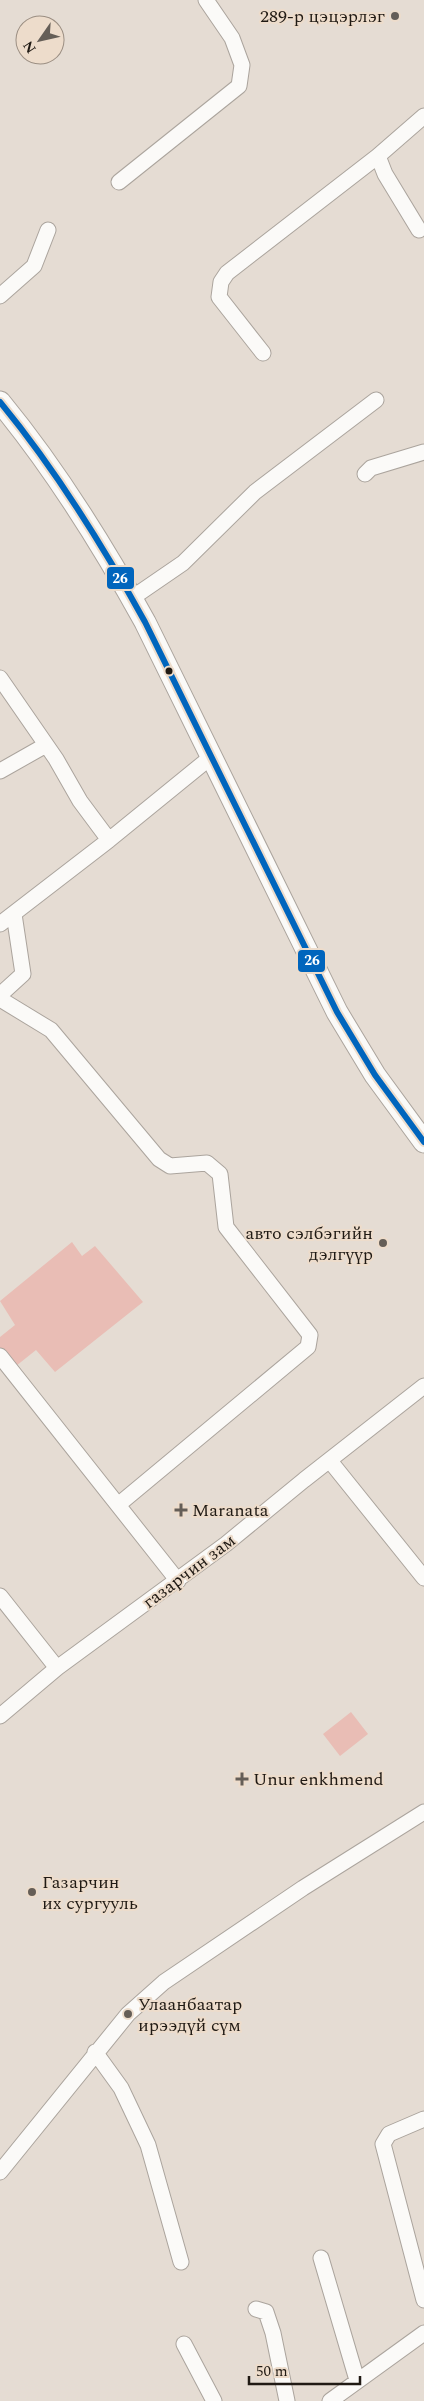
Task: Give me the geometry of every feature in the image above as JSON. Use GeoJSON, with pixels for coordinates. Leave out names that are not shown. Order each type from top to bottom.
{"type":"FeatureCollection","features":[{"type":"Feature","properties":{"kind":"main road"},"geometry":{"type":"LineString","coordinates":[[4,414],[82,513],[132,598],[337,1012],[375,1075],[424,1142]]}},
{"type":"Feature","properties":{"kind":"street"},"geometry":{"type":"LineString","coordinates":[[119,182],[239,86],[242,65],[232,38],[206,0]]}},
{"type":"Feature","properties":{"kind":"street"},"geometry":{"type":"LineString","coordinates":[[263,353],[219,297],[221,282],[227,273],[378,156],[424,116]]}},
{"type":"Feature","properties":{"kind":"street"},"geometry":{"type":"LineString","coordinates":[[378,156],[385,174],[419,230]]}},
{"type":"Feature","properties":{"kind":"street"},"geometry":{"type":"LineString","coordinates":[[0,296],[34,266],[48,230]]}},
{"type":"Feature","properties":{"kind":"street"},"geometry":{"type":"LineString","coordinates":[[132,598],[184,563],[255,492],[376,400]]}},
{"type":"Feature","properties":{"kind":"street"},"geometry":{"type":"LineString","coordinates":[[365,474],[371,468],[424,452]]}},
{"type":"Feature","properties":{"kind":"street"},"geometry":{"type":"LineString","coordinates":[[0,678],[46,745],[80,801],[109,840]]}},
{"type":"Feature","properties":{"kind":"street"},"geometry":{"type":"LineString","coordinates":[[0,771],[46,745]]}},
{"type":"Feature","properties":{"kind":"street"},"geometry":{"type":"LineString","coordinates":[[0,924],[109,840],[210,757]]}},
{"type":"Feature","properties":{"kind":"street"},"geometry":{"type":"LineString","coordinates":[[0,995],[23,974],[14,914]]}},
{"type":"Feature","properties":{"kind":"street"},"geometry":{"type":"LineString","coordinates":[[0,999],[51,1030],[159,1159],[170,1166],[207,1162],[220,1174],[226,1227],[310,1335],[308,1347],[118,1505]]}},
{"type":"Feature","properties":{"kind":"street"},"geometry":{"type":"LineString","coordinates":[[0,1356],[178,1581]]}},
{"type":"Feature","properties":{"kind":"street","name":"газарчин зам"},"geometry":{"type":"LineString","coordinates":[[0,1716],[57,1668],[178,1581],[424,1386]]}},
{"type":"Feature","properties":{"kind":"street"},"geometry":{"type":"LineString","coordinates":[[330,1461],[424,1578]]}},
{"type":"Feature","properties":{"kind":"street"},"geometry":{"type":"LineString","coordinates":[[0,1596],[57,1668]]}},
{"type":"Feature","properties":{"kind":"street"},"geometry":{"type":"LineString","coordinates":[[0,2172],[95,2052],[128,2014],[164,1982],[303,1888],[424,1812]]}},
{"type":"Feature","properties":{"kind":"street"},"geometry":{"type":"LineString","coordinates":[[95,2052],[121,2088],[148,2145],[181,2262]]}},
{"type":"Feature","properties":{"kind":"street"},"geometry":{"type":"LineString","coordinates":[[424,2120],[389,2134],[382,2144],[424,2300]]}},
{"type":"Feature","properties":{"kind":"street"},"geometry":{"type":"LineString","coordinates":[[321,2258],[357,2380]]}},
{"type":"Feature","properties":{"kind":"street"},"geometry":{"type":"LineString","coordinates":[[256,2309],[266,2312],[273,2333],[286,2401]]}},
{"type":"Feature","properties":{"kind":"street"},"geometry":{"type":"LineString","coordinates":[[330,2401],[424,2333]]}},
{"type":"Feature","properties":{"kind":"street"},"geometry":{"type":"LineString","coordinates":[[184,2344],[214,2401]]}},
{"type":"Feature","properties":{"kind":"shaded area"},"geometry":{"type":"Polygon","coordinates":[[[72,1242],[82,1256],[95,1246],[143,1302],[55,1372],[36,1350],[11,1370],[0,1356],[0,1337],[15,1325],[0,1301],[72,1242]]]}},
{"type":"Feature","properties":{"kind":"shaded area"},"geometry":{"type":"Polygon","coordinates":[[[351,1712],[368,1734],[340,1756],[323,1734],[351,1712]]]}},
{"type":"Feature","properties":{"kind":"transit line","name":"26"},"geometry":{"type":"LineString","coordinates":[[0,402],[59,481],[129,593],[337,1012],[375,1075],[424,1142]]}},
{"type":"Feature","properties":{"kind":"place","name":"289-р цэцэрлэг"},"geometry":{"type":"Point","coordinates":[395,16]}},
{"type":"Feature","properties":{"kind":"place","name":"авто сэлбэгийн дэлгүүр"},"geometry":{"type":"Point","coordinates":[383,1243]}},
{"type":"Feature","properties":{"kind":"place","name":"Maranata"},"geometry":{"type":"Point","coordinates":[181,1510]}},
{"type":"Feature","properties":{"kind":"place","name":"Unur enkhmend"},"geometry":{"type":"Point","coordinates":[242,1779]}},
{"type":"Feature","properties":{"kind":"place","name":"Газарчин их сургууль"},"geometry":{"type":"Point","coordinates":[32,1892]}},
{"type":"Feature","properties":{"kind":"place","name":"Улаанбаатар ирээдүй сүм"},"geometry":{"type":"Point","coordinates":[128,2014]}}]}
